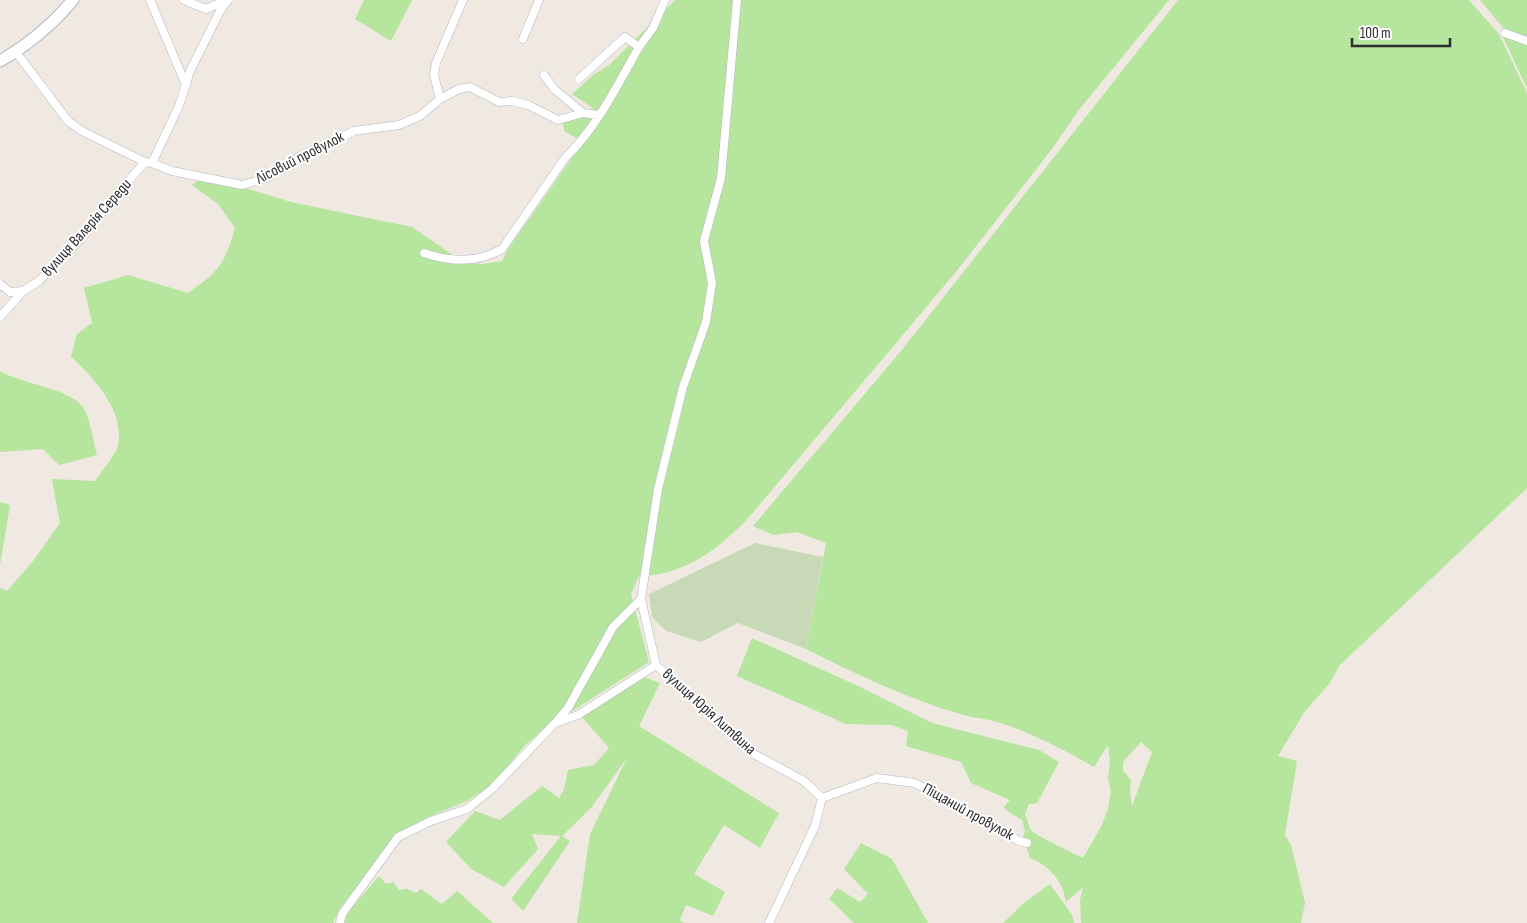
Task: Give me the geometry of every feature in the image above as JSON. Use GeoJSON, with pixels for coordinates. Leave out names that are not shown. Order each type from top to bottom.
{"type":"FeatureCollection","features":[{"type":"Feature","properties":{"kind":"street"},"geometry":{"type":"LineString","coordinates":[[0,61],[16,52],[55,22],[73,0]]}},
{"type":"Feature","properties":{"kind":"street"},"geometry":{"type":"LineString","coordinates":[[150,0],[186,86]]}},
{"type":"Feature","properties":{"kind":"street"},"geometry":{"type":"LineString","coordinates":[[184,0],[206,9],[228,0]]}},
{"type":"Feature","properties":{"kind":"street","name":"вулиця Валерія Середи"},"geometry":{"type":"LineString","coordinates":[[0,317],[23,291],[39,281],[82,238],[149,162],[186,86],[190,71],[220,11],[228,0]]}},
{"type":"Feature","properties":{"kind":"street"},"geometry":{"type":"LineString","coordinates":[[440,99],[434,75],[436,63],[463,0]]}},
{"type":"Feature","properties":{"kind":"street"},"geometry":{"type":"LineString","coordinates":[[523,39],[538,0]]}},
{"type":"Feature","properties":{"kind":"street"},"geometry":{"type":"LineString","coordinates":[[555,723],[578,715],[656,665],[641,599],[658,490],[683,387],[706,322],[712,284],[704,241],[721,178],[737,0]]}},
{"type":"Feature","properties":{"kind":"street"},"geometry":{"type":"LineString","coordinates":[[424,253],[442,260],[463,260],[490,256],[502,249],[565,158],[578,146],[613,96],[638,47],[653,28],[662,1]]}},
{"type":"Feature","properties":{"kind":"street"},"geometry":{"type":"LineString","coordinates":[[1505,34],[1527,41]]}},
{"type":"Feature","properties":{"kind":"street"},"geometry":{"type":"LineString","coordinates":[[578,79],[625,36],[638,47]]}},
{"type":"Feature","properties":{"kind":"street"},"geometry":{"type":"LineString","coordinates":[[16,52],[68,121],[82,131],[149,162]]}},
{"type":"Feature","properties":{"kind":"street"},"geometry":{"type":"LineString","coordinates":[[544,75],[554,89],[583,113],[599,115]]}},
{"type":"Feature","properties":{"kind":"street","name":"Лісовий провулок"},"geometry":{"type":"LineString","coordinates":[[149,162],[172,171],[242,185],[267,178],[300,156],[354,131],[398,126],[420,116],[440,99],[459,89],[470,88],[499,102],[512,101],[528,105],[558,120],[583,113]]}},
{"type":"Feature","properties":{"kind":"street"},"geometry":{"type":"LineString","coordinates":[[0,284],[10,292],[23,291]]}},
{"type":"Feature","properties":{"kind":"street"},"geometry":{"type":"LineString","coordinates":[[340,923],[342,914],[398,837],[432,821],[467,809],[492,789],[555,723],[568,708],[613,627],[641,599]]}},
{"type":"Feature","properties":{"kind":"street","name":"вулиця Юрія Литвина"},"geometry":{"type":"LineString","coordinates":[[656,665],[752,753],[804,782],[822,798]]}},
{"type":"Feature","properties":{"kind":"street","name":"Піщаний провулок"},"geometry":{"type":"LineString","coordinates":[[822,798],[877,778],[915,782],[1019,841],[1027,843]]}},
{"type":"Feature","properties":{"kind":"street"},"geometry":{"type":"LineString","coordinates":[[769,923],[815,826],[822,798]]}},
{"type":"Feature","properties":{"kind":"green space"},"geometry":{"type":"Polygon","coordinates":[[[364,0],[412,0],[391,41],[355,19],[364,0]]]}},
{"type":"Feature","properties":{"kind":"green space"},"geometry":{"type":"Polygon","coordinates":[[[675,0],[1169,0],[1078,111],[1052,149],[955,273],[750,516],[726,539],[700,558],[672,571],[639,576],[631,594],[649,662],[555,722],[526,744],[492,785],[467,801],[426,818],[397,834],[340,908],[333,923],[0,923],[0,588],[7,591],[33,561],[60,523],[52,479],[95,481],[111,459],[118,445],[119,432],[117,420],[106,396],[71,357],[77,334],[92,323],[84,288],[128,275],[188,293],[207,279],[224,259],[235,228],[218,204],[192,185],[199,180],[245,188],[291,202],[412,227],[463,262],[482,264],[502,261],[508,249],[583,142],[564,131],[563,121],[594,109],[572,94],[593,75],[609,65],[675,0]]]}},
{"type":"Feature","properties":{"kind":"green space"},"geometry":{"type":"Polygon","coordinates":[[[1178,0],[1469,0],[1499,34],[1527,93],[1527,488],[1339,666],[1330,683],[1305,711],[1278,756],[1297,761],[1285,835],[1291,845],[1305,903],[1301,923],[1081,923],[1080,900],[1083,887],[1066,902],[1059,881],[1044,865],[1030,858],[1023,837],[1025,831],[1022,820],[1004,807],[1010,800],[971,783],[961,762],[906,746],[908,731],[892,725],[846,724],[737,676],[752,638],[856,685],[932,723],[1039,750],[1059,762],[1037,803],[1029,804],[1025,814],[1030,829],[1046,840],[1083,858],[1101,827],[1108,809],[1111,792],[1108,778],[1110,760],[1108,745],[1094,767],[1033,735],[994,721],[964,715],[920,701],[806,649],[826,543],[797,532],[773,535],[753,526],[901,351],[1178,0]],[[1141,742],[1123,762],[1123,771],[1131,780],[1132,806],[1152,752],[1141,742]]]}},
{"type":"Feature","properties":{"kind":"green space"},"geometry":{"type":"Polygon","coordinates":[[[1480,0],[1527,0],[1527,88],[1501,33],[1505,30],[1480,0]]]}},
{"type":"Feature","properties":{"kind":"green space"},"geometry":{"type":"Polygon","coordinates":[[[0,371],[20,380],[69,396],[78,402],[84,409],[88,420],[97,455],[59,465],[43,449],[0,452],[0,371]]]}},
{"type":"Feature","properties":{"kind":"green space"},"geometry":{"type":"Polygon","coordinates":[[[0,502],[10,505],[0,565],[0,502]]]}},
{"type":"Feature","properties":{"kind":"green space"},"geometry":{"type":"Polygon","coordinates":[[[755,543],[823,557],[806,649],[738,623],[701,642],[666,631],[652,617],[649,594],[755,543]]]}},
{"type":"Feature","properties":{"kind":"green space"},"geometry":{"type":"Polygon","coordinates":[[[644,677],[660,683],[639,726],[779,813],[760,848],[724,825],[694,874],[725,892],[713,916],[686,905],[680,920],[684,923],[577,923],[590,834],[627,758],[591,808],[562,836],[570,841],[523,911],[511,899],[561,836],[532,834],[538,849],[504,887],[471,869],[446,842],[475,811],[500,820],[542,786],[559,798],[564,789],[568,770],[594,765],[609,748],[582,717],[644,677]]]}},
{"type":"Feature","properties":{"kind":"green space"},"geometry":{"type":"Polygon","coordinates":[[[861,843],[892,859],[928,923],[854,923],[829,899],[837,888],[860,902],[868,894],[844,869],[861,843]]]}},
{"type":"Feature","properties":{"kind":"green space"},"geometry":{"type":"Polygon","coordinates":[[[379,876],[386,884],[393,882],[399,890],[407,889],[416,893],[421,889],[442,904],[457,891],[493,923],[344,923],[348,912],[379,876]]]}},
{"type":"Feature","properties":{"kind":"green space"},"geometry":{"type":"Polygon","coordinates":[[[1050,884],[1072,915],[1074,923],[1003,923],[1025,902],[1050,884]]]}}]}
